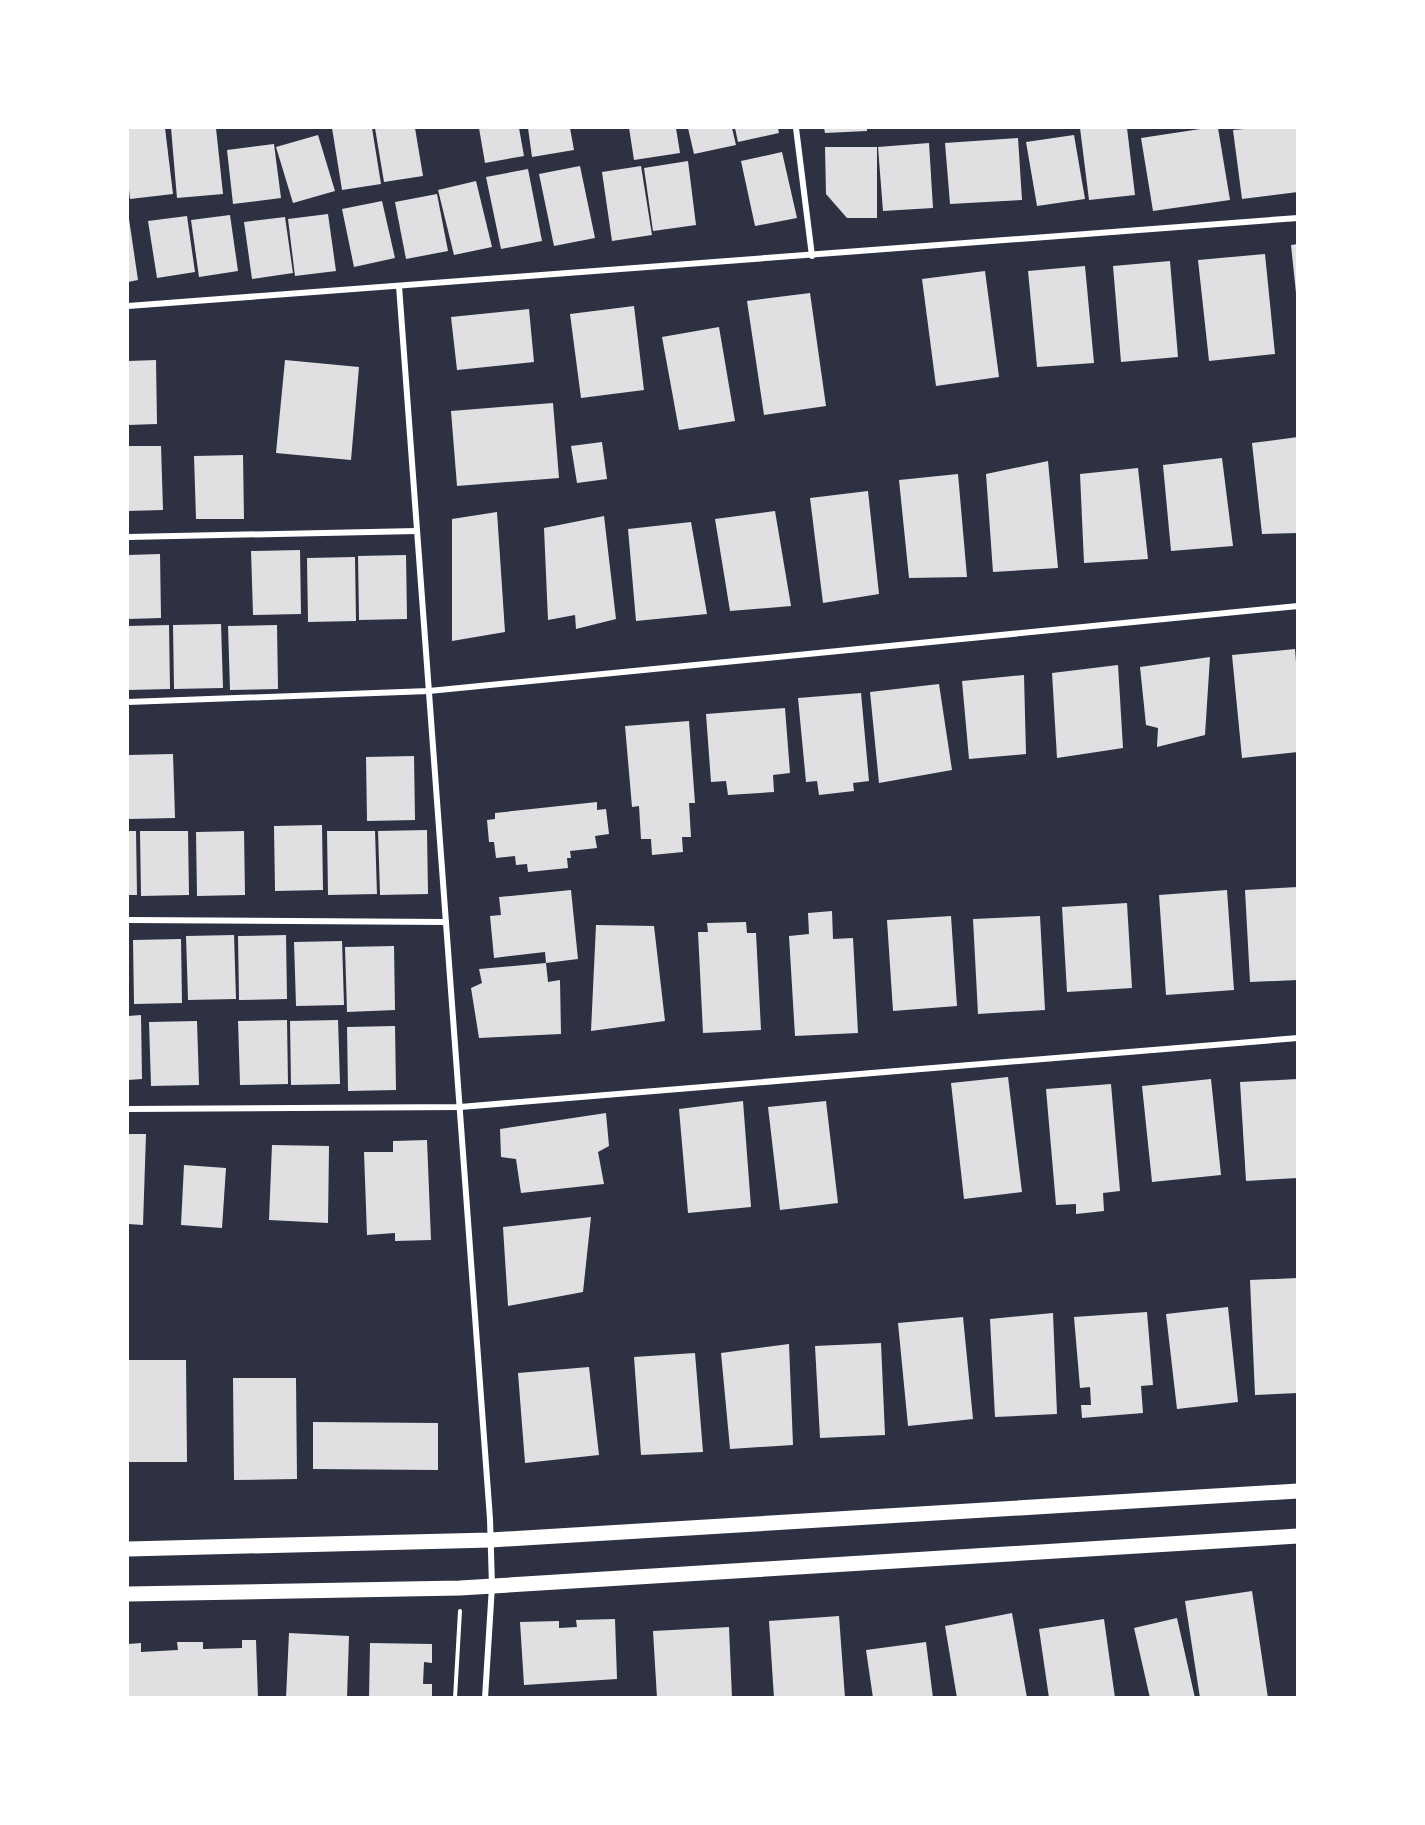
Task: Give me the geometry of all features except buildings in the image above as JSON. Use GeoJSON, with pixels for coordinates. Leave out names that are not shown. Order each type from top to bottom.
{"type":"FeatureCollection","features":[{"type":"Feature","properties":{"kind":"main road"},"geometry":{"type":"LineString","coordinates":[[128,1550],[491,1540],[1298,1491]]}},
{"type":"Feature","properties":{"kind":"main road"},"geometry":{"type":"LineString","coordinates":[[128,1594],[460,1588],[1298,1536]]}},
{"type":"Feature","properties":{"kind":"street"},"geometry":{"type":"LineString","coordinates":[[796,128],[812,256]]}},
{"type":"Feature","properties":{"kind":"street"},"geometry":{"type":"LineString","coordinates":[[128,306],[1298,218]]}},
{"type":"Feature","properties":{"kind":"street"},"geometry":{"type":"LineString","coordinates":[[399,286],[491,1540],[492,1586],[485,1698]]}},
{"type":"Feature","properties":{"kind":"street"},"geometry":{"type":"LineString","coordinates":[[128,537],[417,531]]}},
{"type":"Feature","properties":{"kind":"street"},"geometry":{"type":"LineString","coordinates":[[128,702],[429,691],[1298,606]]}},
{"type":"Feature","properties":{"kind":"street"},"geometry":{"type":"LineString","coordinates":[[128,920],[446,922]]}},
{"type":"Feature","properties":{"kind":"street"},"geometry":{"type":"LineString","coordinates":[[128,1109],[460,1107],[1298,1038]]}}]}
